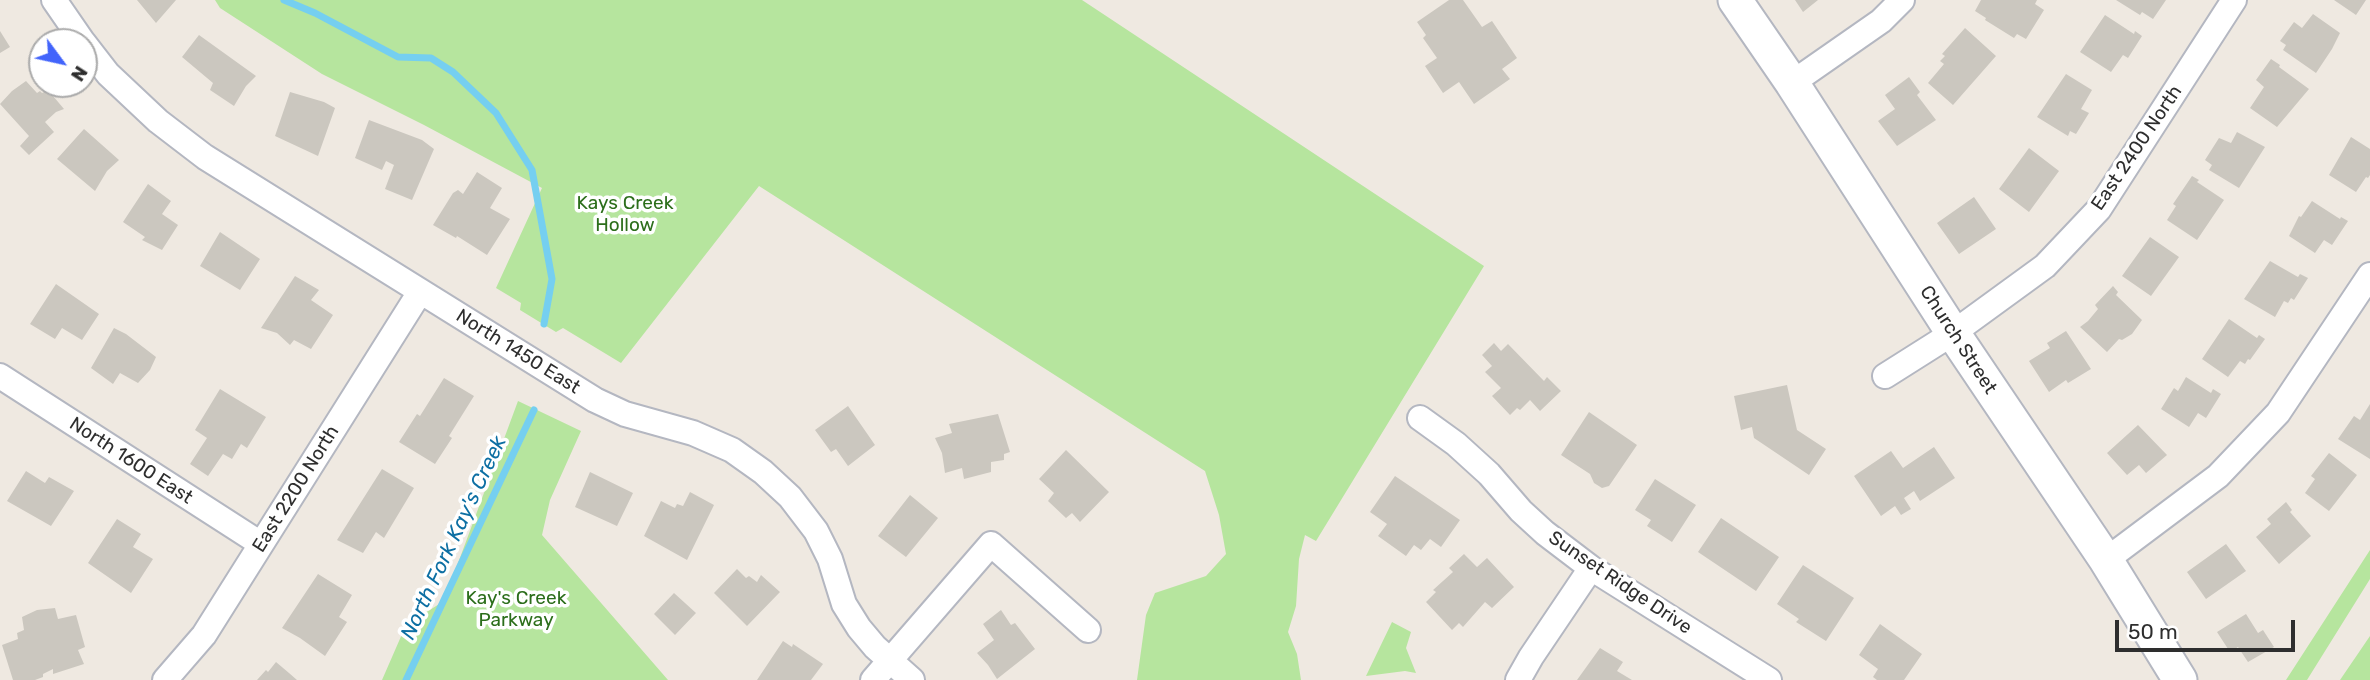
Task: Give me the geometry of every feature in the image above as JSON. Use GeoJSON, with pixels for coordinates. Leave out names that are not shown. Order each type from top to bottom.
{"type":"FeatureCollection","features":[{"type":"Feature","properties":{"kind":"street","name":"North 1450 East"},"geometry":{"type":"LineString","coordinates":[[54,0],[74,28]]}},
{"type":"Feature","properties":{"kind":"street","name":"Church Street"},"geometry":{"type":"LineString","coordinates":[[1735,0],[1792,83],[1953,333],[2106,560],[2180,680]]}},
{"type":"Feature","properties":{"kind":"street"},"geometry":{"type":"LineString","coordinates":[[1792,83],[1881,21],[1902,0]]}},
{"type":"Feature","properties":{"kind":"street","name":"East 2400 North"},"geometry":{"type":"LineString","coordinates":[[1885,376],[1953,333],[2045,266],[2099,209],[2234,0]]}},
{"type":"Feature","properties":{"kind":"street","name":"North 1450 East"},"geometry":{"type":"LineString","coordinates":[[98,61],[108,74],[158,121],[205,157],[420,292],[595,400],[625,414],[693,433],[732,450],[763,472],[790,497],[816,531],[830,559],[844,604],[859,628],[912,680]]}},
{"type":"Feature","properties":{"kind":"street"},"geometry":{"type":"LineString","coordinates":[[2106,560],[2218,476],[2278,413],[2370,275]]}},
{"type":"Feature","properties":{"kind":"street","name":"East 2200 North"},"geometry":{"type":"LineString","coordinates":[[165,680],[204,635],[420,292]]}},
{"type":"Feature","properties":{"kind":"street","name":"North 1600 East"},"geometry":{"type":"LineString","coordinates":[[0,376],[261,544]]}},
{"type":"Feature","properties":{"kind":"street","name":"Sunset Ridge Drive"},"geometry":{"type":"LineString","coordinates":[[1420,418],[1456,444],[1489,474],[1521,511],[1591,568],[1769,680]]}},
{"type":"Feature","properties":{"kind":"street"},"geometry":{"type":"LineString","coordinates":[[873,680],[991,544],[1088,630]]}},
{"type":"Feature","properties":{"kind":"street"},"geometry":{"type":"LineString","coordinates":[[1518,680],[1591,568]]}},
{"type":"Feature","properties":{"kind":"green space","name":"Kays Creek Hollow"},"geometry":{"type":"Polygon","coordinates":[[[215,0],[1082,0],[1484,266],[1316,541],[1305,535],[1299,559],[1296,606],[1288,632],[1297,654],[1301,680],[1137,680],[1146,615],[1155,593],[1206,576],[1226,554],[1219,515],[1205,471],[759,186],[621,363],[563,328],[556,332],[520,310],[521,303],[496,288],[542,188],[322,74],[220,8],[215,0]]]}},
{"type":"Feature","properties":{"kind":"green space","name":"Kay's Creek Parkway"},"geometry":{"type":"Polygon","coordinates":[[[518,401],[581,431],[550,500],[542,535],[668,680],[382,680],[406,625],[444,601],[518,401]]]}},
{"type":"Feature","properties":{"kind":"green space"},"geometry":{"type":"Polygon","coordinates":[[[2370,550],[2370,579],[2307,680],[2286,680],[2370,550]]]}},
{"type":"Feature","properties":{"kind":"green space"},"geometry":{"type":"Polygon","coordinates":[[[1392,622],[1411,632],[1406,648],[1416,673],[1405,671],[1366,676],[1392,622]]]}},
{"type":"Feature","properties":{"kind":"green space"},"geometry":{"type":"Polygon","coordinates":[[[2370,636],[2370,680],[2340,680],[2370,636]]]}},
{"type":"Feature","properties":{"kind":"building"},"geometry":{"type":"Polygon","coordinates":[[[137,0],[176,0],[156,23],[137,0]]]}},
{"type":"Feature","properties":{"kind":"building"},"geometry":{"type":"Polygon","coordinates":[[[1449,0],[1463,0],[1482,27],[1492,21],[1517,58],[1502,69],[1510,79],[1474,104],[1459,82],[1443,93],[1425,66],[1437,58],[1423,38],[1426,35],[1417,22],[1449,0]]]}},
{"type":"Feature","properties":{"kind":"building"},"geometry":{"type":"Polygon","coordinates":[[[1795,0],[1818,0],[1803,12],[1795,0]]]}},
{"type":"Feature","properties":{"kind":"building"},"geometry":{"type":"Polygon","coordinates":[[[1981,0],[2037,0],[2035,4],[2044,10],[2026,39],[2017,34],[2014,38],[1975,11],[1981,0]]]}},
{"type":"Feature","properties":{"kind":"building"},"geometry":{"type":"Polygon","coordinates":[[[2116,0],[2166,0],[2153,19],[2142,12],[2140,15],[2116,0]]]}},
{"type":"Feature","properties":{"kind":"building"},"geometry":{"type":"Polygon","coordinates":[[[2334,0],[2366,0],[2356,15],[2334,0]]]}},
{"type":"Feature","properties":{"kind":"building"},"geometry":{"type":"Polygon","coordinates":[[[2313,14],[2340,33],[2316,73],[2283,50],[2286,45],[2280,41],[2294,22],[2302,28],[2313,14]]]}},
{"type":"Feature","properties":{"kind":"building"},"geometry":{"type":"Polygon","coordinates":[[[2105,15],[2134,34],[2135,31],[2142,36],[2128,58],[2123,55],[2111,72],[2080,52],[2105,15]]]}},
{"type":"Feature","properties":{"kind":"building"},"geometry":{"type":"Polygon","coordinates":[[[1965,28],[1996,56],[1953,105],[1928,83],[1944,64],[1940,61],[1945,56],[1942,54],[1965,28]]]}},
{"type":"Feature","properties":{"kind":"building"},"geometry":{"type":"Polygon","coordinates":[[[0,31],[10,47],[0,53],[0,31]]]}},
{"type":"Feature","properties":{"kind":"building"},"geometry":{"type":"Polygon","coordinates":[[[199,35],[256,76],[246,86],[234,106],[210,90],[213,83],[182,57],[199,35]]]}},
{"type":"Feature","properties":{"kind":"building"},"geometry":{"type":"Polygon","coordinates":[[[2271,59],[2309,89],[2277,127],[2250,108],[2264,87],[2256,80],[2271,59]]]}},
{"type":"Feature","properties":{"kind":"building"},"geometry":{"type":"Polygon","coordinates":[[[2066,74],[2092,90],[2081,109],[2089,113],[2076,134],[2070,131],[2068,136],[2037,117],[2066,74]]]}},
{"type":"Feature","properties":{"kind":"building"},"geometry":{"type":"Polygon","coordinates":[[[1909,77],[1920,92],[1917,95],[1936,120],[1897,146],[1878,121],[1895,109],[1885,95],[1909,77]]]}},
{"type":"Feature","properties":{"kind":"building"},"geometry":{"type":"Polygon","coordinates":[[[26,81],[28,98],[55,98],[64,109],[45,122],[54,132],[29,155],[20,146],[29,136],[0,104],[26,81]]]}},
{"type":"Feature","properties":{"kind":"building"},"geometry":{"type":"Polygon","coordinates":[[[290,92],[335,108],[318,156],[275,136],[290,92]]]}},
{"type":"Feature","properties":{"kind":"building"},"geometry":{"type":"Polygon","coordinates":[[[369,120],[422,140],[434,149],[412,200],[385,189],[394,165],[386,161],[382,170],[355,158],[369,120]]]}},
{"type":"Feature","properties":{"kind":"building"},"geometry":{"type":"Polygon","coordinates":[[[84,129],[119,160],[107,171],[95,191],[57,159],[84,129]]]}},
{"type":"Feature","properties":{"kind":"building"},"geometry":{"type":"Polygon","coordinates":[[[2237,132],[2265,147],[2239,188],[2209,170],[2212,165],[2205,160],[2219,138],[2231,143],[2237,132]]]}},
{"type":"Feature","properties":{"kind":"building"},"geometry":{"type":"Polygon","coordinates":[[[2351,137],[2370,149],[2370,175],[2356,192],[2329,175],[2351,137]]]}},
{"type":"Feature","properties":{"kind":"building"},"geometry":{"type":"Polygon","coordinates":[[[2029,148],[2059,171],[2029,212],[1999,189],[2029,148]]]}},
{"type":"Feature","properties":{"kind":"building"},"geometry":{"type":"Polygon","coordinates":[[[477,172],[502,188],[490,208],[510,219],[487,255],[433,225],[453,193],[458,190],[463,194],[477,172]]]}},
{"type":"Feature","properties":{"kind":"building"},"geometry":{"type":"Polygon","coordinates":[[[2192,176],[2224,200],[2197,240],[2167,220],[2176,206],[2173,204],[2192,176]]]}},
{"type":"Feature","properties":{"kind":"building"},"geometry":{"type":"Polygon","coordinates":[[[148,184],[171,201],[162,214],[178,225],[162,250],[142,240],[145,237],[123,222],[148,184]]]}},
{"type":"Feature","properties":{"kind":"building"},"geometry":{"type":"Polygon","coordinates":[[[1974,197],[1996,229],[1959,254],[1937,223],[1974,197]]]}},
{"type":"Feature","properties":{"kind":"building"},"geometry":{"type":"Polygon","coordinates":[[[2312,201],[2340,219],[2341,217],[2348,221],[2332,245],[2324,240],[2315,253],[2289,236],[2299,216],[2301,217],[2312,201]]]}},
{"type":"Feature","properties":{"kind":"building"},"geometry":{"type":"Polygon","coordinates":[[[220,232],[260,259],[240,290],[200,266],[220,232]]]}},
{"type":"Feature","properties":{"kind":"building"},"geometry":{"type":"Polygon","coordinates":[[[2150,237],[2179,257],[2151,296],[2122,276],[2150,237]]]}},
{"type":"Feature","properties":{"kind":"building"},"geometry":{"type":"Polygon","coordinates":[[[2270,261],[2298,277],[2300,274],[2308,278],[2294,300],[2291,298],[2288,303],[2284,301],[2275,317],[2244,299],[2270,261]]]}},
{"type":"Feature","properties":{"kind":"building"},"geometry":{"type":"Polygon","coordinates":[[[295,276],[319,290],[311,300],[333,315],[311,349],[294,340],[290,345],[277,333],[261,328],[295,276]]]}},
{"type":"Feature","properties":{"kind":"building"},"geometry":{"type":"Polygon","coordinates":[[[56,284],[99,314],[82,340],[62,328],[55,339],[30,324],[56,284]]]}},
{"type":"Feature","properties":{"kind":"building"},"geometry":{"type":"Polygon","coordinates":[[[2113,286],[2118,292],[2116,295],[2142,320],[2132,334],[2119,339],[2107,352],[2080,327],[2098,309],[2095,305],[2113,286]]]}},
{"type":"Feature","properties":{"kind":"building"},"geometry":{"type":"Polygon","coordinates":[[[2229,319],[2257,338],[2259,335],[2265,339],[2250,360],[2245,364],[2240,361],[2228,377],[2202,359],[2229,319]]]}},
{"type":"Feature","properties":{"kind":"building"},"geometry":{"type":"Polygon","coordinates":[[[114,328],[156,357],[150,370],[138,383],[120,373],[113,384],[91,368],[114,328]]]}},
{"type":"Feature","properties":{"kind":"building"},"geometry":{"type":"Polygon","coordinates":[[[2066,331],[2091,369],[2068,383],[2066,380],[2049,392],[2029,361],[2050,348],[2047,343],[2066,331]]]}},
{"type":"Feature","properties":{"kind":"building"},"geometry":{"type":"Polygon","coordinates":[[[1494,343],[1501,351],[1508,344],[1544,381],[1547,377],[1561,391],[1540,411],[1530,400],[1510,415],[1492,396],[1501,388],[1485,372],[1492,366],[1482,355],[1494,343]]]}},
{"type":"Feature","properties":{"kind":"building"},"geometry":{"type":"Polygon","coordinates":[[[2186,377],[2211,393],[2213,389],[2221,394],[2206,418],[2198,413],[2189,427],[2161,409],[2174,388],[2178,391],[2186,377]]]}},
{"type":"Feature","properties":{"kind":"building"},"geometry":{"type":"Polygon","coordinates":[[[444,378],[474,396],[435,464],[399,442],[417,414],[420,416],[444,378]]]}},
{"type":"Feature","properties":{"kind":"building"},"geometry":{"type":"Polygon","coordinates":[[[1787,385],[1797,430],[1826,449],[1809,475],[1754,438],[1752,427],[1741,430],[1734,396],[1787,385]]]}},
{"type":"Feature","properties":{"kind":"building"},"geometry":{"type":"Polygon","coordinates":[[[220,389],[266,417],[247,448],[241,444],[232,459],[223,454],[208,476],[190,464],[207,438],[195,430],[220,389]]]}},
{"type":"Feature","properties":{"kind":"building"},"geometry":{"type":"Polygon","coordinates":[[[2370,404],[2370,459],[2338,439],[2354,416],[2360,420],[2370,404]]]}},
{"type":"Feature","properties":{"kind":"building"},"geometry":{"type":"Polygon","coordinates":[[[848,406],[875,445],[848,466],[836,449],[831,452],[815,430],[848,406]]]}},
{"type":"Feature","properties":{"kind":"building"},"geometry":{"type":"Polygon","coordinates":[[[1589,412],[1637,445],[1609,486],[1602,488],[1594,483],[1590,474],[1561,455],[1589,412]]]}},
{"type":"Feature","properties":{"kind":"building"},"geometry":{"type":"Polygon","coordinates":[[[998,414],[1010,452],[1004,454],[1004,460],[991,462],[991,472],[964,479],[962,468],[945,473],[942,453],[935,438],[952,433],[949,424],[998,414]]]}},
{"type":"Feature","properties":{"kind":"building"},"geometry":{"type":"Polygon","coordinates":[[[2138,425],[2167,455],[2146,473],[2139,465],[2127,475],[2107,453],[2138,425]]]}},
{"type":"Feature","properties":{"kind":"building"},"geometry":{"type":"Polygon","coordinates":[[[1934,447],[1955,478],[1920,501],[1914,491],[1904,498],[1911,509],[1901,515],[1895,506],[1881,516],[1854,476],[1891,451],[1903,468],[1934,447]]]}},
{"type":"Feature","properties":{"kind":"building"},"geometry":{"type":"Polygon","coordinates":[[[1066,450],[1109,492],[1080,522],[1072,513],[1066,518],[1048,501],[1054,493],[1039,479],[1066,450]]]}},
{"type":"Feature","properties":{"kind":"building"},"geometry":{"type":"Polygon","coordinates":[[[2329,453],[2357,475],[2329,511],[2305,493],[2315,479],[2311,476],[2329,453]]]}},
{"type":"Feature","properties":{"kind":"building"},"geometry":{"type":"Polygon","coordinates":[[[382,469],[414,488],[384,538],[376,532],[363,553],[337,540],[382,469]]]}},
{"type":"Feature","properties":{"kind":"building"},"geometry":{"type":"Polygon","coordinates":[[[26,471],[45,483],[49,477],[74,491],[51,526],[7,501],[26,471]]]}},
{"type":"Feature","properties":{"kind":"building"},"geometry":{"type":"Polygon","coordinates":[[[590,472],[633,493],[617,526],[575,507],[590,472]]]}},
{"type":"Feature","properties":{"kind":"building"},"geometry":{"type":"Polygon","coordinates":[[[1395,476],[1460,520],[1441,547],[1430,539],[1421,550],[1414,545],[1406,556],[1378,536],[1387,524],[1370,512],[1395,476]]]}},
{"type":"Feature","properties":{"kind":"building"},"geometry":{"type":"Polygon","coordinates":[[[1655,479],[1696,505],[1672,542],[1647,526],[1651,520],[1635,510],[1655,479]]]}},
{"type":"Feature","properties":{"kind":"building"},"geometry":{"type":"Polygon","coordinates":[[[690,492],[714,505],[687,560],[644,536],[661,501],[675,508],[677,504],[683,506],[690,492]]]}},
{"type":"Feature","properties":{"kind":"building"},"geometry":{"type":"Polygon","coordinates":[[[910,495],[938,518],[906,557],[878,536],[910,495]]]}},
{"type":"Feature","properties":{"kind":"building"},"geometry":{"type":"Polygon","coordinates":[[[2286,502],[2292,510],[2290,512],[2311,536],[2279,564],[2256,537],[2271,524],[2267,519],[2286,502]]]}},
{"type":"Feature","properties":{"kind":"building"},"geometry":{"type":"Polygon","coordinates":[[[1721,518],[1779,557],[1756,591],[1698,552],[1721,518]]]}},
{"type":"Feature","properties":{"kind":"building"},"geometry":{"type":"Polygon","coordinates":[[[117,519],[141,534],[133,547],[153,559],[131,593],[88,563],[117,519]]]}},
{"type":"Feature","properties":{"kind":"building"},"geometry":{"type":"Polygon","coordinates":[[[2226,544],[2246,571],[2206,599],[2187,572],[2226,544]]]}},
{"type":"Feature","properties":{"kind":"building"},"geometry":{"type":"Polygon","coordinates":[[[1464,554],[1477,567],[1487,558],[1514,587],[1492,608],[1485,602],[1463,627],[1459,623],[1452,630],[1426,602],[1436,592],[1433,590],[1453,572],[1449,568],[1464,554]]]}},
{"type":"Feature","properties":{"kind":"building"},"geometry":{"type":"Polygon","coordinates":[[[1803,565],[1854,598],[1826,641],[1796,622],[1799,619],[1777,604],[1803,565]]]}},
{"type":"Feature","properties":{"kind":"building"},"geometry":{"type":"Polygon","coordinates":[[[737,569],[746,578],[749,576],[757,582],[761,575],[780,592],[747,626],[714,593],[737,569]]]}},
{"type":"Feature","properties":{"kind":"building"},"geometry":{"type":"Polygon","coordinates":[[[318,574],[352,595],[339,617],[347,622],[325,656],[282,628],[318,574]]]}},
{"type":"Feature","properties":{"kind":"building"},"geometry":{"type":"Polygon","coordinates":[[[674,593],[696,613],[675,635],[654,614],[674,593]]]}},
{"type":"Feature","properties":{"kind":"building"},"geometry":{"type":"Polygon","coordinates":[[[55,608],[58,619],[76,615],[85,647],[78,650],[84,664],[53,674],[53,669],[35,680],[13,680],[2,645],[18,639],[17,633],[24,630],[22,617],[37,610],[55,608]]]}},
{"type":"Feature","properties":{"kind":"building"},"geometry":{"type":"Polygon","coordinates":[[[1001,610],[1011,625],[1015,623],[1035,649],[997,679],[977,653],[994,640],[983,624],[1001,610]]]}},
{"type":"Feature","properties":{"kind":"building"},"geometry":{"type":"Polygon","coordinates":[[[2246,614],[2258,633],[2263,630],[2274,647],[2248,662],[2238,647],[2230,652],[2217,632],[2246,614]]]}},
{"type":"Feature","properties":{"kind":"building"},"geometry":{"type":"Polygon","coordinates":[[[1880,624],[1922,654],[1904,680],[1877,680],[1873,677],[1878,669],[1859,655],[1880,624]]]}},
{"type":"Feature","properties":{"kind":"building"},"geometry":{"type":"Polygon","coordinates":[[[783,641],[792,647],[793,644],[823,664],[811,680],[757,680],[783,641]]]}},
{"type":"Feature","properties":{"kind":"building"},"geometry":{"type":"Polygon","coordinates":[[[1600,648],[1623,662],[1617,671],[1632,680],[1577,680],[1600,648]]]}},
{"type":"Feature","properties":{"kind":"building"},"geometry":{"type":"Polygon","coordinates":[[[276,662],[297,680],[257,680],[276,662]]]}},
{"type":"Feature","properties":{"kind":"waterway","name":"North Fork Kay's Creek"},"geometry":{"type":"LineString","coordinates":[[284,0],[315,13],[398,57],[431,58],[453,72],[496,113],[532,170],[552,279],[544,324]]}},
{"type":"Feature","properties":{"kind":"waterway","name":"North Fork Kay's Creek"},"geometry":{"type":"LineString","coordinates":[[406,680],[534,410]]}}]}
